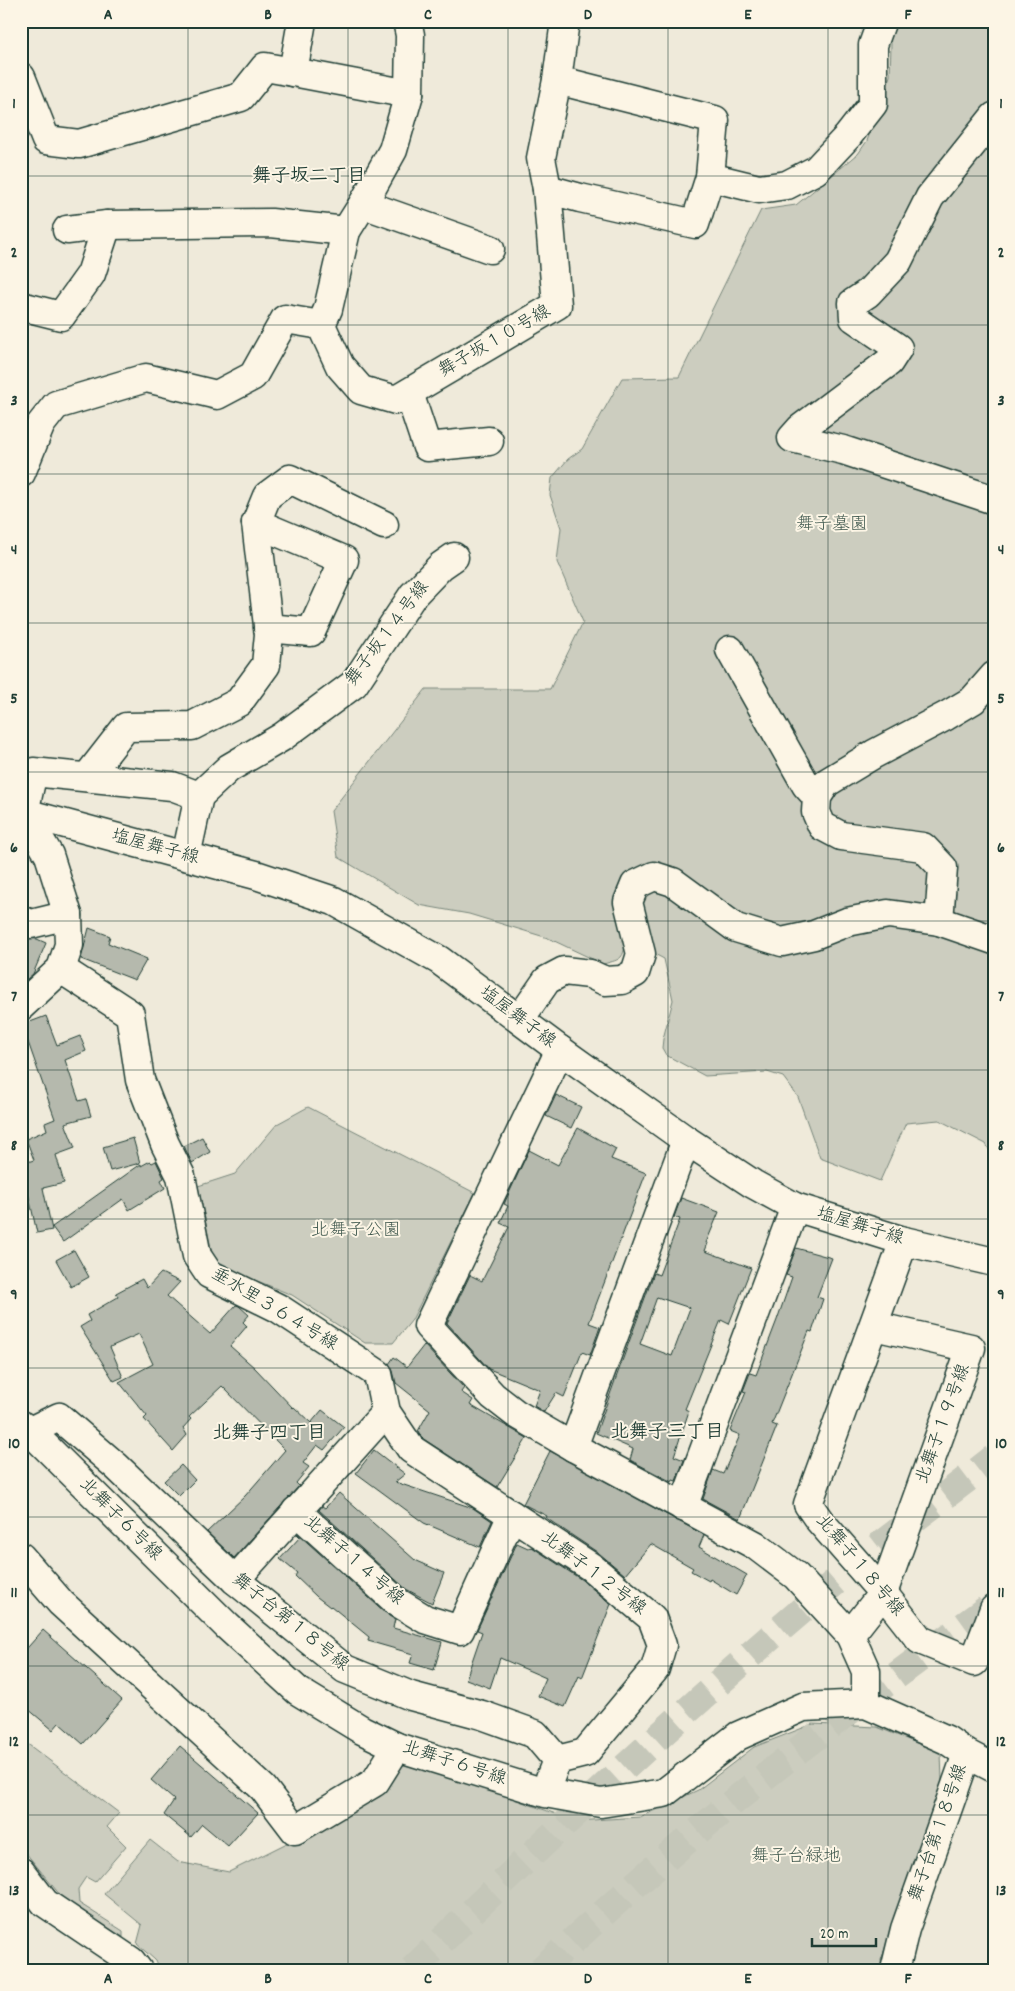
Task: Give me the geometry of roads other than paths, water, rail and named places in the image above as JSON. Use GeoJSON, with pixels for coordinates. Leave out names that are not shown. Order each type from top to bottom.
{"type":"FeatureCollection","features":[{"type":"Feature","properties":{"kind":"street"},"geometry":{"type":"LineString","coordinates":[[293,72],[302,21]]}},
{"type":"Feature","properties":{"kind":"street"},"geometry":{"type":"LineString","coordinates":[[21,473],[41,424],[56,405],[146,378],[217,396],[253,376],[284,319],[321,325],[328,309],[346,231],[393,150],[409,94],[410,35],[407,21]]}},
{"type":"Feature","properties":{"kind":"street"},"geometry":{"type":"LineString","coordinates":[[557,80],[715,120],[710,177],[695,224],[547,189],[541,158],[557,80],[566,21]]}},
{"type":"Feature","properties":{"kind":"street"},"geometry":{"type":"LineString","coordinates":[[710,177],[759,189],[787,185],[816,170],[848,136],[873,104],[873,45],[881,23]]}},
{"type":"Feature","properties":{"kind":"street"},"geometry":{"type":"LineString","coordinates":[[21,77],[46,140],[79,144],[241,97],[265,67],[409,94]]}},
{"type":"Feature","properties":{"kind":"street"},"geometry":{"type":"LineString","coordinates":[[994,117],[930,198],[898,261],[868,293],[853,303],[854,318],[898,348],[889,362],[800,428],[792,438],[843,450],[994,500]]}},
{"type":"Feature","properties":{"kind":"street","name":"舞子坂１０号線"},"geometry":{"type":"LineString","coordinates":[[321,325],[340,366],[361,390],[396,400],[557,305],[547,189]]}},
{"type":"Feature","properties":{"kind":"street"},"geometry":{"type":"LineString","coordinates":[[363,204],[490,249]]}},
{"type":"Feature","properties":{"kind":"street"},"geometry":{"type":"LineString","coordinates":[[67,230],[107,224],[271,223],[346,231]]}},
{"type":"Feature","properties":{"kind":"street"},"geometry":{"type":"LineString","coordinates":[[21,306],[61,316],[91,274],[107,224]]}},
{"type":"Feature","properties":{"kind":"street"},"geometry":{"type":"LineString","coordinates":[[408,393],[427,447],[489,440]]}},
{"type":"Feature","properties":{"kind":"street"},"geometry":{"type":"LineString","coordinates":[[88,778],[126,728],[192,726],[239,702],[266,665],[268,628],[256,523],[267,496],[290,479],[384,525]]}},
{"type":"Feature","properties":{"kind":"street"},"geometry":{"type":"LineString","coordinates":[[256,523],[344,560],[311,632],[268,628]]}},
{"type":"Feature","properties":{"kind":"street","name":"舞子坂１４号線"},"geometry":{"type":"LineString","coordinates":[[199,796],[229,768],[282,737],[354,684],[413,595],[441,566],[454,557]]}},
{"type":"Feature","properties":{"kind":"street"},"geometry":{"type":"LineString","coordinates":[[730,650],[806,785],[817,796]]}},
{"type":"Feature","properties":{"kind":"street"},"geometry":{"type":"LineString","coordinates":[[939,920],[943,868],[924,847],[841,836],[822,826],[816,812],[817,796],[826,783],[874,754],[973,700],[994,676]]}},
{"type":"Feature","properties":{"kind":"street"},"geometry":{"type":"LineString","coordinates":[[21,1006],[61,969],[69,945],[68,915],[49,855],[23,812],[34,772],[172,786],[199,796],[186,856]]}},
{"type":"Feature","properties":{"kind":"street","name":"塩屋舞子線"},"geometry":{"type":"LineString","coordinates":[[23,812],[256,875],[334,900],[439,960],[686,1140],[753,1184],[795,1207],[904,1241],[994,1262]]}},
{"type":"Feature","properties":{"kind":"street"},"geometry":{"type":"LineString","coordinates":[[520,1019],[547,980],[564,970],[590,974],[605,981],[622,980],[634,973],[640,954],[628,902],[635,885],[654,876],[673,882],[736,928],[782,942],[814,935],[848,922],[888,914],[939,920],[994,940]]}},
{"type":"Feature","properties":{"kind":"street"},"geometry":{"type":"LineString","coordinates":[[21,920],[31,924],[68,915]]}},
{"type":"Feature","properties":{"kind":"street","name":"垂水里３６４号線"},"geometry":{"type":"LineString","coordinates":[[61,969],[130,1014],[140,1080],[165,1144],[181,1176],[197,1256],[209,1274],[278,1308],[378,1374],[386,1412]]}},
{"type":"Feature","properties":{"kind":"street"},"geometry":{"type":"LineString","coordinates":[[560,1050],[428,1326],[493,1396],[515,1413],[682,1507],[754,1545],[796,1576],[850,1635],[866,1671],[866,1704]]}},
{"type":"Feature","properties":{"kind":"street"},"geometry":{"type":"LineString","coordinates":[[573,1446],[686,1140]]}},
{"type":"Feature","properties":{"kind":"street"},"geometry":{"type":"LineString","coordinates":[[682,1507],[795,1207]]}},
{"type":"Feature","properties":{"kind":"street","name":"北舞子１８号線"},"geometry":{"type":"LineString","coordinates":[[904,1241],[808,1504],[819,1520],[883,1593],[920,1640],[974,1662],[994,1609]]}},
{"type":"Feature","properties":{"kind":"street","name":"北舞子１９号線"},"geometry":{"type":"LineString","coordinates":[[874,1326],[971,1348],[883,1593]]}},
{"type":"Feature","properties":{"kind":"street"},"geometry":{"type":"LineString","coordinates":[[235,1580],[386,1412]]}},
{"type":"Feature","properties":{"kind":"street","name":"北舞子１２号線"},"geometry":{"type":"LineString","coordinates":[[386,1412],[412,1450],[590,1567],[652,1618],[662,1645],[655,1669],[585,1753],[557,1760]]}},
{"type":"Feature","properties":{"kind":"street","name":"舞子台第１８号線"},"geometry":{"type":"LineString","coordinates":[[26,1428],[59,1417],[116,1466],[235,1580],[345,1669],[411,1696],[482,1715],[535,1734],[557,1760]]}},
{"type":"Feature","properties":{"kind":"street","name":"北舞子６号線"},"geometry":{"type":"LineString","coordinates":[[26,1428],[227,1626],[298,1691],[362,1730],[397,1747],[545,1793],[601,1803],[664,1793],[738,1736],[803,1708],[866,1704],[947,1740],[967,1754],[994,1768]]}},
{"type":"Feature","properties":{"kind":"street","name":"北舞子１４号線"},"geometry":{"type":"LineString","coordinates":[[296,1511],[397,1602],[426,1619],[460,1630],[512,1515]]}},
{"type":"Feature","properties":{"kind":"street"},"geometry":{"type":"LineString","coordinates":[[21,1557],[62,1603],[263,1788],[295,1830],[375,1782],[397,1747]]}},
{"type":"Feature","properties":{"kind":"street"},"geometry":{"type":"LineString","coordinates":[[850,1635],[883,1593]]}},
{"type":"Feature","properties":{"kind":"street","name":"舞子台第１８号線"},"geometry":{"type":"LineString","coordinates":[[895,1970],[906,1929],[967,1754]]}},
{"type":"Feature","properties":{"kind":"street"},"geometry":{"type":"LineString","coordinates":[[545,1793],[557,1760]]}},
{"type":"Feature","properties":{"kind":"street"},"geometry":{"type":"LineString","coordinates":[[21,1872],[45,1904],[132,1967]]}},
{"type":"Feature","properties":{"kind":"tunnel"},"geometry":{"type":"LineString","coordinates":[[412,1970],[515,1870],[672,1724],[853,1567],[994,1458]]}},
{"type":"Feature","properties":{"kind":"tunnel"},"geometry":{"type":"LineString","coordinates":[[541,1970],[638,1882],[738,1798],[864,1700],[994,1604]]}},
{"type":"Feature","properties":{"kind":"district","name":"舞子坂二丁目"},"geometry":{"type":"Point","coordinates":[309,177]}},
{"type":"Feature","properties":{"kind":"district","name":"北舞子三丁目"},"geometry":{"type":"Point","coordinates":[667,1433]}},
{"type":"Feature","properties":{"kind":"district","name":"北舞子四丁目"},"geometry":{"type":"Point","coordinates":[269,1434]}},
{"type":"Feature","properties":{"kind":"park label","name":"舞子墓園"},"geometry":{"type":"Point","coordinates":[832,525]}},
{"type":"Feature","properties":{"kind":"park label","name":"北舞子公園"},"geometry":{"type":"Point","coordinates":[356,1231]}},
{"type":"Feature","properties":{"kind":"park label","name":"舞子台緑地"},"geometry":{"type":"Point","coordinates":[796,1857]}}]}
